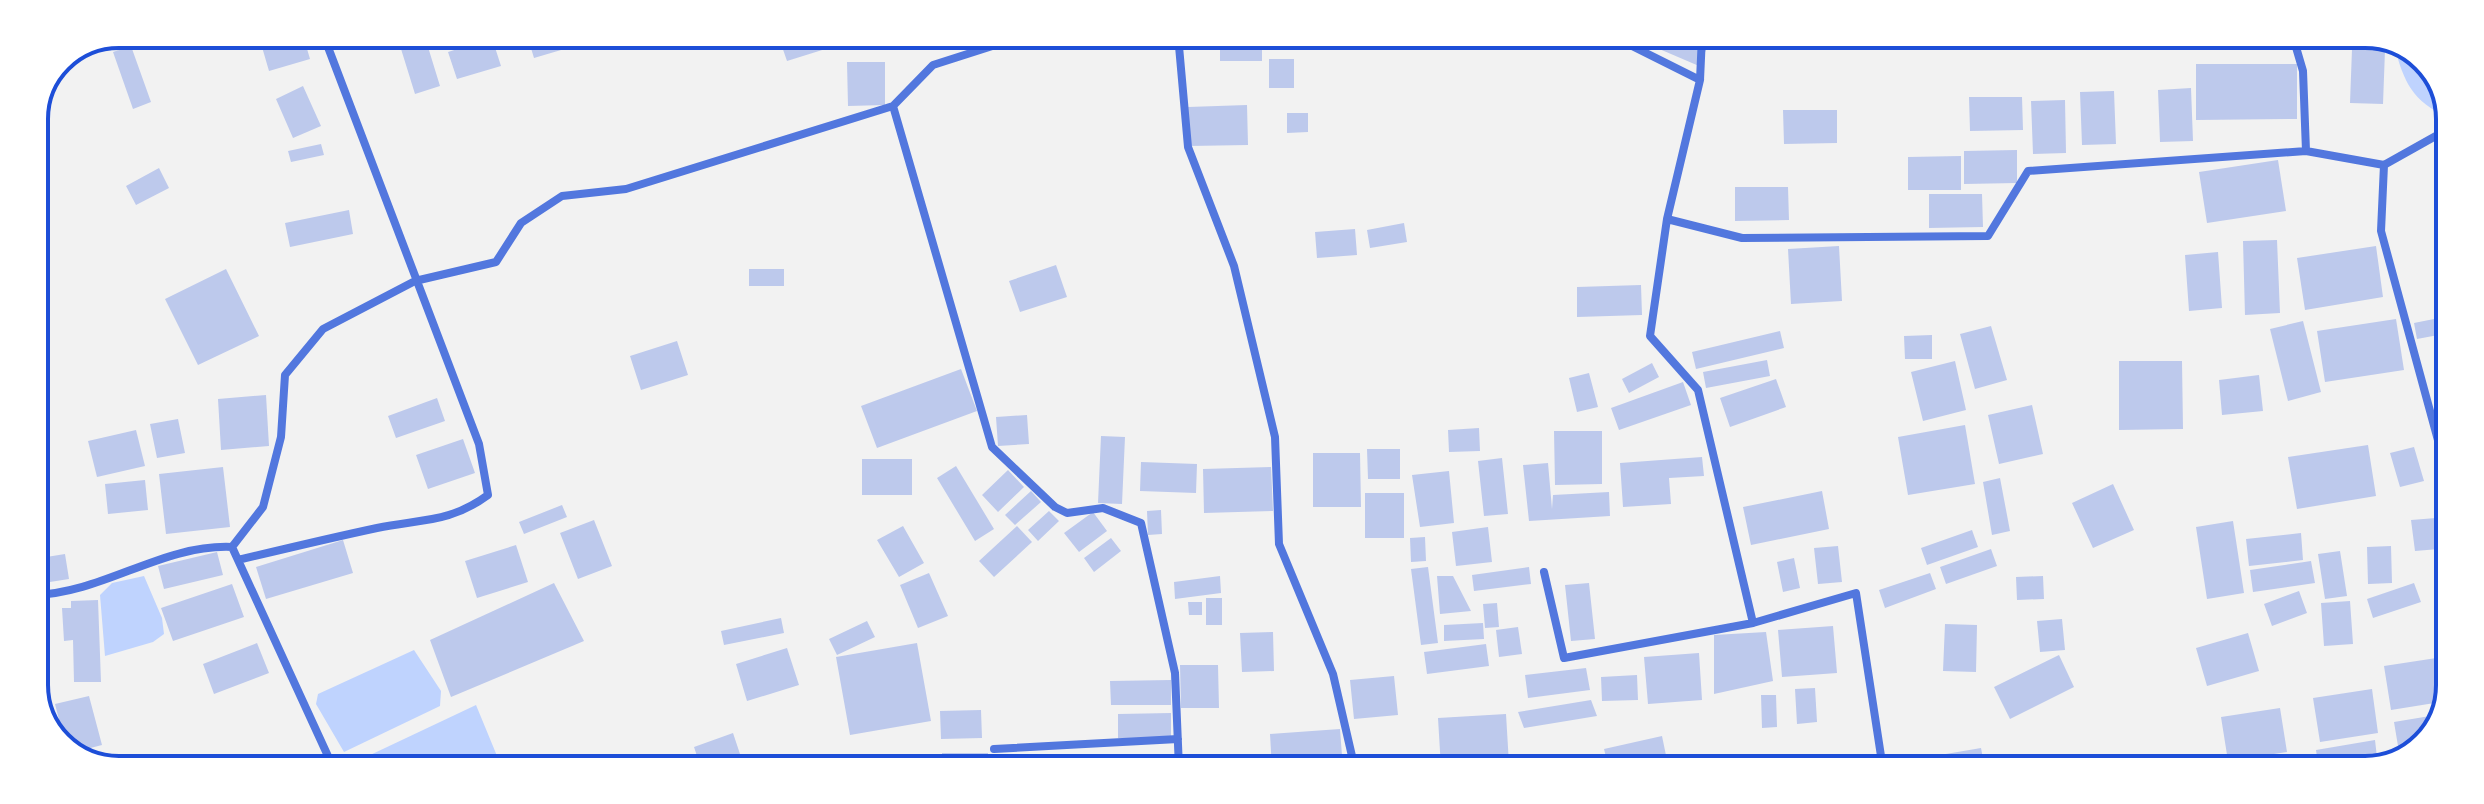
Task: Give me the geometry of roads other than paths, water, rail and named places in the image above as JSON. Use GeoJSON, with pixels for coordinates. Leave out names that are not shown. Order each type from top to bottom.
{"type":"FeatureCollection","features":[{"type":"Feature","properties":{"kind":"street"},"geometry":{"type":"LineString","coordinates":[[238,560],[393,524],[440,519],[465,512],[488,495],[479,444],[328,48]]}},
{"type":"Feature","properties":{"kind":"street"},"geometry":{"type":"LineString","coordinates":[[232,547],[263,507],[281,437],[285,375],[323,329],[415,281],[496,262],[521,223],[562,196],[626,189],[893,106],[933,65],[986,48]]}},
{"type":"Feature","properties":{"kind":"street"},"geometry":{"type":"LineString","coordinates":[[1179,48],[1188,147],[1234,266],[1275,437],[1279,544],[1333,674],[1352,756]]}},
{"type":"Feature","properties":{"kind":"street"},"geometry":{"type":"LineString","coordinates":[[1636,48],[1700,80]]}},
{"type":"Feature","properties":{"kind":"street"},"geometry":{"type":"LineString","coordinates":[[1701,48],[1700,80],[1667,219],[1650,336],[1698,390],[1753,623]]}},
{"type":"Feature","properties":{"kind":"street"},"geometry":{"type":"LineString","coordinates":[[2296,48],[2303,71],[2306,151]]}},
{"type":"Feature","properties":{"kind":"street"},"geometry":{"type":"LineString","coordinates":[[893,106],[992,447],[1055,507],[1067,513],[1103,508],[1141,523],[1175,673],[1179,756]]}},
{"type":"Feature","properties":{"kind":"street"},"geometry":{"type":"LineString","coordinates":[[1667,219],[1742,238],[1988,236],[2028,171],[2306,151],[2384,165],[2436,136]]}},
{"type":"Feature","properties":{"kind":"street"},"geometry":{"type":"LineString","coordinates":[[2384,165],[2381,231],[2436,433]]}},
{"type":"Feature","properties":{"kind":"street"},"geometry":{"type":"LineString","coordinates":[[48,592],[88,584],[169,555],[205,546],[232,547]]}},
{"type":"Feature","properties":{"kind":"street"},"geometry":{"type":"LineString","coordinates":[[232,547],[328,756]]}},
{"type":"Feature","properties":{"kind":"street"},"geometry":{"type":"LineString","coordinates":[[1544,572],[1564,658],[1753,623],[1856,593],[1881,756]]}},
{"type":"Feature","properties":{"kind":"street"},"geometry":{"type":"LineString","coordinates":[[994,749],[1178,739]]}},
{"type":"Feature","properties":{"kind":"water"},"geometry":{"type":"Polygon","coordinates":[[[2397,55],[2427,83],[2436,111],[2414,93],[2397,55]]]}},
{"type":"Feature","properties":{"kind":"water"},"geometry":{"type":"Polygon","coordinates":[[[144,576],[162,618],[164,634],[153,642],[105,656],[100,595],[112,583],[144,576]]]}},
{"type":"Feature","properties":{"kind":"water"},"geometry":{"type":"Polygon","coordinates":[[[414,650],[441,691],[440,706],[344,752],[316,704],[318,694],[414,650]]]}},
{"type":"Feature","properties":{"kind":"water"},"geometry":{"type":"Polygon","coordinates":[[[476,705],[497,756],[368,756],[476,705]]]}}]}
